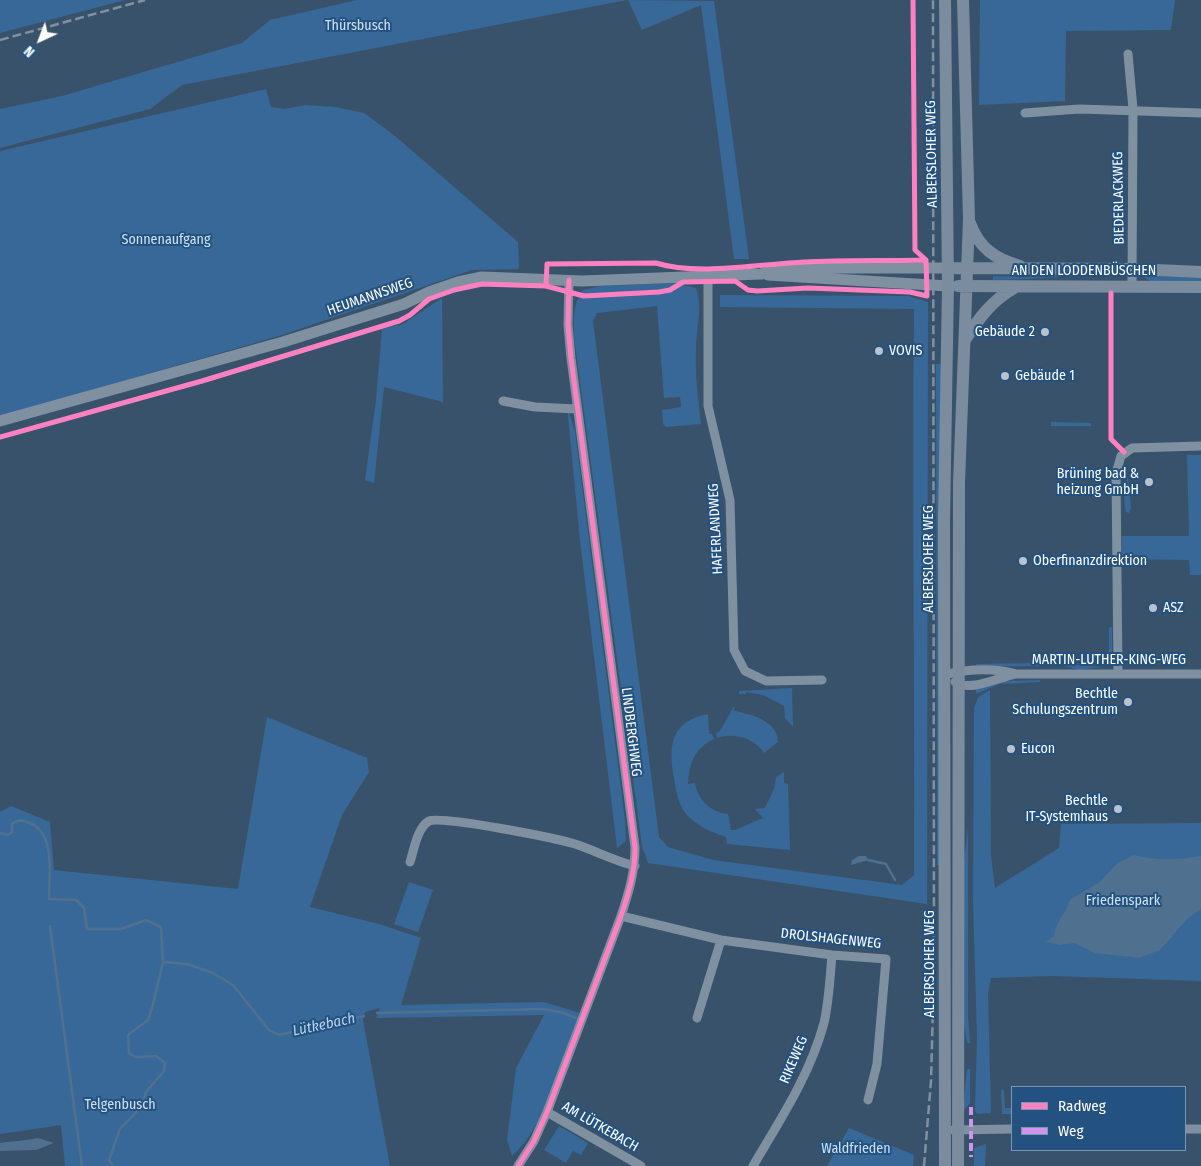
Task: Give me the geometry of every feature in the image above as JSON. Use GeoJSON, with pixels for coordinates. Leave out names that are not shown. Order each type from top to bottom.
{"type":"FeatureCollection","features":[{"type":"Feature","properties":{"kind":"main road","name":"ALBERSLOHER WEG"},"geometry":{"type":"LineString","coordinates":[[945,0],[948,268],[944,676],[945,1166]]}},
{"type":"Feature","properties":{"kind":"main road","name":"ALBERSLOHER WEG"},"geometry":{"type":"LineString","coordinates":[[958,1166],[959,483],[969,219],[964,0]]}},
{"type":"Feature","properties":{"kind":"main road"},"geometry":{"type":"LineString","coordinates":[[969,219],[973,232],[988,252],[1000,259],[1032,270]]}},
{"type":"Feature","properties":{"kind":"main road","name":"AN DEN LODDENBÜSCHEN"},"geometry":{"type":"LineString","coordinates":[[948,268],[1032,270],[1133,269],[1201,272]]}},
{"type":"Feature","properties":{"kind":"main road","name":"AN DEN LODDENBÜSCHEN"},"geometry":{"type":"LineString","coordinates":[[948,286],[1201,286]]}},
{"type":"Feature","properties":{"kind":"main road"},"geometry":{"type":"LineString","coordinates":[[965,340],[990,304],[1019,286]]}},
{"type":"Feature","properties":{"kind":"street","name":"BIEDERLACKWEG"},"geometry":{"type":"LineString","coordinates":[[1128,54],[1133,109],[1132,286]]}},
{"type":"Feature","properties":{"kind":"street"},"geometry":{"type":"LineString","coordinates":[[1025,113],[1079,108],[1201,113]]}},
{"type":"Feature","properties":{"kind":"street","name":"HEUMANNSWEG"},"geometry":{"type":"LineString","coordinates":[[0,420],[283,342],[404,304],[429,292],[458,282],[496,276],[569,280],[761,274],[780,270],[837,268],[948,268]]}},
{"type":"Feature","properties":{"kind":"street","name":"HEUMANNSWEG"},"geometry":{"type":"LineString","coordinates":[[761,274],[777,277],[948,286]]}},
{"type":"Feature","properties":{"kind":"street","name":"HAFERLANDWEG"},"geometry":{"type":"LineString","coordinates":[[708,276],[708,406],[730,500],[734,650],[745,671],[766,681],[822,680]]}},
{"type":"Feature","properties":{"kind":"street","name":"LINDBERGHWEG"},"geometry":{"type":"LineString","coordinates":[[518,1166],[534,1141],[547,1112],[621,916],[632,885],[635,866],[635,846],[568,325],[569,280]]}},
{"type":"Feature","properties":{"kind":"street"},"geometry":{"type":"LineString","coordinates":[[503,401],[535,407],[578,409]]}},
{"type":"Feature","properties":{"kind":"street"},"geometry":{"type":"LineString","coordinates":[[1118,674],[1116,499],[1118,463],[1124,452],[1132,448],[1201,446]]}},
{"type":"Feature","properties":{"kind":"street","name":"MARTIN-LUTHER-KING-WEG"},"geometry":{"type":"LineString","coordinates":[[944,676],[960,671],[1004,671],[1017,674],[1201,674]]}},
{"type":"Feature","properties":{"kind":"street","name":"MARTIN-LUTHER-KING-WEG"},"geometry":{"type":"LineString","coordinates":[[960,685],[974,685],[1017,674]]}},
{"type":"Feature","properties":{"kind":"street"},"geometry":{"type":"LineString","coordinates":[[944,676],[960,685]]}},
{"type":"Feature","properties":{"kind":"street"},"geometry":{"type":"LineString","coordinates":[[410,862],[422,826],[431,820],[458,821],[577,844],[615,862],[635,866]]}},
{"type":"Feature","properties":{"kind":"street","name":"DROLSHAGENWEG"},"geometry":{"type":"LineString","coordinates":[[621,916],[721,940],[832,955],[886,959],[878,1064],[868,1100]]}},
{"type":"Feature","properties":{"kind":"street"},"geometry":{"type":"LineString","coordinates":[[697,1018],[721,940]]}},
{"type":"Feature","properties":{"kind":"street","name":"RIKEWEG"},"geometry":{"type":"LineString","coordinates":[[753,1166],[794,1096],[811,1060],[824,1022],[832,955]]}},
{"type":"Feature","properties":{"kind":"street","name":"AM LÜTKEBACH"},"geometry":{"type":"LineString","coordinates":[[547,1112],[639,1166]]}},
{"type":"Feature","properties":{"kind":"street"},"geometry":{"type":"LineString","coordinates":[[945,1130],[1011,1129]]}},
{"type":"Feature","properties":{"kind":"street"},"geometry":{"type":"LineString","coordinates":[[1186,1129],[1201,1129]]}},
{"type":"Feature","properties":{"kind":"green space"},"geometry":{"type":"Polygon","coordinates":[[[0,0],[125,0],[0,33],[0,0]]]}},
{"type":"Feature","properties":{"kind":"green space","name":"Thürsbusch"},"geometry":{"type":"Polygon","coordinates":[[[357,0],[627,0],[182,85],[150,109],[0,148],[0,109],[62,96],[242,43],[270,20],[357,0]]]}},
{"type":"Feature","properties":{"kind":"green space"},"geometry":{"type":"Polygon","coordinates":[[[628,0],[714,1],[749,259],[734,259],[701,5],[642,30],[628,0]]]}},
{"type":"Feature","properties":{"kind":"green space"},"geometry":{"type":"Polygon","coordinates":[[[980,0],[1175,0],[1171,30],[1066,31],[1065,101],[979,105],[980,0]]]}},
{"type":"Feature","properties":{"kind":"green space","name":"Sonnenaufgang"},"geometry":{"type":"Polygon","coordinates":[[[266,89],[271,107],[285,109],[305,105],[335,107],[364,113],[395,136],[518,242],[519,269],[472,270],[282,335],[0,417],[0,151],[266,89]]]}},
{"type":"Feature","properties":{"kind":"green space"},"geometry":{"type":"Polygon","coordinates":[[[1074,272],[1113,274],[1110,276],[993,280],[993,276],[1034,277],[1074,272]]]}},
{"type":"Feature","properties":{"kind":"green space"},"geometry":{"type":"Polygon","coordinates":[[[1141,275],[1201,278],[1201,281],[1150,281],[1141,275]]]}},
{"type":"Feature","properties":{"kind":"green space"},"geometry":{"type":"Polygon","coordinates":[[[675,283],[696,288],[698,295],[696,369],[701,424],[666,427],[663,424],[662,410],[681,407],[680,397],[664,398],[657,306],[597,313],[593,321],[659,837],[668,847],[713,860],[902,885],[914,875],[914,309],[720,307],[720,295],[908,296],[928,302],[927,904],[648,863],[642,846],[574,337],[574,319],[575,307],[583,290],[600,286],[675,283]]]}},
{"type":"Feature","properties":{"kind":"green space"},"geometry":{"type":"Polygon","coordinates":[[[442,298],[443,402],[384,387],[374,483],[365,480],[376,400],[382,329],[403,324],[442,298]]]}},
{"type":"Feature","properties":{"kind":"green space"},"geometry":{"type":"Polygon","coordinates":[[[936,364],[941,364],[940,865],[937,865],[936,364]]]}},
{"type":"Feature","properties":{"kind":"green space"},"geometry":{"type":"Polygon","coordinates":[[[567,406],[575,431],[625,820],[626,841],[617,848],[580,540],[567,406]]]}},
{"type":"Feature","properties":{"kind":"green space"},"geometry":{"type":"Polygon","coordinates":[[[1051,422],[1091,423],[1091,426],[1051,426],[1051,422]]]}},
{"type":"Feature","properties":{"kind":"green space"},"geometry":{"type":"Polygon","coordinates":[[[1187,455],[1201,455],[1201,575],[1190,575],[1189,560],[1122,559],[1122,536],[1189,536],[1187,455]]]}},
{"type":"Feature","properties":{"kind":"green space"},"geometry":{"type":"Polygon","coordinates":[[[1128,478],[1131,508],[1129,513],[1126,512],[1124,499],[1125,485],[1128,478]]]}},
{"type":"Feature","properties":{"kind":"green space"},"geometry":{"type":"Polygon","coordinates":[[[1109,627],[1112,627],[1112,659],[1109,659],[1109,627]]]}},
{"type":"Feature","properties":{"kind":"green space"},"geometry":{"type":"Polygon","coordinates":[[[1035,663],[1044,666],[976,667],[976,664],[1035,663]]]}},
{"type":"Feature","properties":{"kind":"green space"},"geometry":{"type":"Polygon","coordinates":[[[1055,663],[1102,667],[1079,670],[1055,663]]]}},
{"type":"Feature","properties":{"kind":"green space"},"geometry":{"type":"Polygon","coordinates":[[[1040,680],[1040,682],[999,684],[976,694],[976,690],[1001,681],[1040,680]]]}},
{"type":"Feature","properties":{"kind":"green space"},"geometry":{"type":"Polygon","coordinates":[[[792,688],[793,727],[785,718],[784,706],[763,695],[746,692],[746,694],[739,694],[739,691],[792,688]]]}},
{"type":"Feature","properties":{"kind":"green space","name":"Friedenspark"},"geometry":{"type":"Polygon","coordinates":[[[990,690],[991,855],[995,888],[1059,848],[1061,824],[1201,823],[1201,981],[1052,976],[991,978],[988,994],[991,1113],[977,1114],[975,1111],[977,1037],[973,901],[974,708],[978,697],[990,690]]]}},
{"type":"Feature","properties":{"kind":"green space"},"geometry":{"type":"Polygon","coordinates":[[[734,706],[734,711],[748,714],[769,724],[777,735],[778,742],[764,753],[755,743],[744,738],[724,736],[717,738],[716,733],[720,731],[734,706]]]}},
{"type":"Feature","properties":{"kind":"green space"},"geometry":{"type":"Polygon","coordinates":[[[708,714],[709,734],[712,734],[714,739],[697,752],[691,764],[688,784],[695,783],[702,800],[710,808],[728,814],[731,830],[735,830],[763,818],[755,809],[765,808],[774,789],[776,777],[784,772],[784,783],[788,784],[790,850],[727,844],[726,837],[700,825],[683,810],[678,797],[672,766],[672,745],[679,729],[686,722],[708,714]]]}},
{"type":"Feature","properties":{"kind":"green space","name":"Telgenbusch"},"geometry":{"type":"Polygon","coordinates":[[[267,717],[367,758],[369,772],[342,815],[310,907],[379,924],[421,938],[401,1005],[544,1002],[580,1013],[544,1109],[535,1127],[512,1156],[507,1140],[516,1068],[544,1015],[376,1018],[380,1008],[365,1012],[363,1020],[390,1166],[65,1166],[61,1125],[0,1134],[0,812],[11,806],[50,822],[54,870],[238,889],[267,717]]]}},
{"type":"Feature","properties":{"kind":"green space"},"geometry":{"type":"Polygon","coordinates":[[[968,828],[968,1016],[970,1043],[967,1043],[964,1024],[964,862],[968,828]]]}},
{"type":"Feature","properties":{"kind":"green space"},"geometry":{"type":"Polygon","coordinates":[[[409,882],[433,890],[418,932],[394,924],[409,882]]]}},
{"type":"Feature","properties":{"kind":"green space"},"geometry":{"type":"Polygon","coordinates":[[[967,1069],[970,1069],[970,1103],[963,1111],[967,1069]]]}},
{"type":"Feature","properties":{"kind":"green space"},"geometry":{"type":"Polygon","coordinates":[[[1001,1090],[1004,1090],[1005,1108],[1011,1108],[1011,1114],[1002,1114],[1001,1090]]]}},
{"type":"Feature","properties":{"kind":"green space"},"geometry":{"type":"Polygon","coordinates":[[[559,1126],[588,1143],[581,1155],[573,1151],[566,1163],[544,1150],[559,1126]]]}},
{"type":"Feature","properties":{"kind":"green space","name":"Waldfrieden"},"geometry":{"type":"Polygon","coordinates":[[[849,1128],[914,1155],[913,1166],[827,1166],[849,1128]]]}},
{"type":"Feature","properties":{"kind":"green space"},"geometry":{"type":"Polygon","coordinates":[[[986,1144],[985,1166],[974,1166],[974,1148],[986,1144]]]}},
{"type":"Feature","properties":{"kind":"shaded area"},"geometry":{"type":"Polygon","coordinates":[[[1134,855],[1168,859],[1201,856],[1201,909],[1187,919],[1160,950],[1139,958],[1095,953],[1075,943],[1060,945],[1046,942],[1054,936],[1070,900],[1100,882],[1117,863],[1134,855]]]}},
{"type":"Feature","properties":{"kind":"shaded area"},"geometry":{"type":"Polygon","coordinates":[[[859,856],[866,856],[868,860],[851,865],[852,860],[859,856]]]}},
{"type":"Feature","properties":{"kind":"shaded area"},"geometry":{"type":"Polygon","coordinates":[[[38,1138],[54,1143],[36,1150],[0,1151],[0,1143],[38,1138]]]}},
{"type":"Feature","properties":{"kind":"waterway"},"geometry":{"type":"LineString","coordinates":[[0,833],[8,835],[12,832],[12,824],[18,821],[30,823],[38,828],[44,836],[49,856],[49,899],[76,900],[84,908],[87,929],[121,929],[146,920],[161,927],[163,962],[153,1004],[148,1020],[128,1035],[129,1053],[135,1057],[156,1056],[165,1063],[164,1071],[146,1092],[141,1107],[120,1129],[109,1160],[113,1166]]}},
{"type":"Feature","properties":{"kind":"waterway"},"geometry":{"type":"LineString","coordinates":[[868,860],[886,864],[895,880]]}},
{"type":"Feature","properties":{"kind":"waterway"},"geometry":{"type":"LineString","coordinates":[[50,926],[82,1166]]}},
{"type":"Feature","properties":{"kind":"waterway","name":"Lütkebach"},"geometry":{"type":"LineString","coordinates":[[163,962],[187,964],[213,973],[233,985],[269,1030],[279,1035],[364,1016]]}},
{"type":"Feature","properties":{"kind":"waterway","name":"Lütkebach"},"geometry":{"type":"LineString","coordinates":[[377,1013],[542,1009],[560,1012],[576,1018]]}},
{"type":"Feature","properties":{"kind":"railway"},"geometry":{"type":"LineString","coordinates":[[0,40],[145,0]]}},
{"type":"Feature","properties":{"kind":"railway"},"geometry":{"type":"LineString","coordinates":[[924,1166],[931,1081],[934,970],[933,0]]}},
{"type":"Feature","properties":{"kind":"marked path"},"geometry":{"type":"LineString","coordinates":[[971,1107],[971,1157]]}},
{"type":"Feature","properties":{"kind":"cycle path"},"geometry":{"type":"LineString","coordinates":[[913,0],[915,250],[926,260]]}},
{"type":"Feature","properties":{"kind":"cycle path"},"geometry":{"type":"LineString","coordinates":[[546,286],[547,264],[656,263],[672,267],[709,269],[804,262],[926,260]]}},
{"type":"Feature","properties":{"kind":"cycle path"},"geometry":{"type":"LineString","coordinates":[[0,437],[202,381],[399,321],[410,315],[429,299],[454,290],[482,284],[546,286],[584,296],[659,292],[670,290],[683,282],[735,281],[748,290],[757,291],[808,288],[910,292],[927,296],[926,260]]}},
{"type":"Feature","properties":{"kind":"cycle path"},"geometry":{"type":"LineString","coordinates":[[518,1166],[534,1141],[547,1112],[621,916],[631,882],[635,856],[571,358],[568,325],[569,280]]}},
{"type":"Feature","properties":{"kind":"cycle path"},"geometry":{"type":"LineString","coordinates":[[1111,293],[1111,439],[1124,452]]}},
{"type":"Feature","properties":{"kind":"place","name":"Gebäude 2"},"geometry":{"type":"Point","coordinates":[1045,332]}},
{"type":"Feature","properties":{"kind":"place","name":"VOVIS"},"geometry":{"type":"Point","coordinates":[879,351]}},
{"type":"Feature","properties":{"kind":"place","name":"Gebäude 1"},"geometry":{"type":"Point","coordinates":[1005,376]}},
{"type":"Feature","properties":{"kind":"place","name":"Brüning bad & heizung GmbH"},"geometry":{"type":"Point","coordinates":[1149,482]}},
{"type":"Feature","properties":{"kind":"place","name":"Oberfinanzdirektion"},"geometry":{"type":"Point","coordinates":[1023,561]}},
{"type":"Feature","properties":{"kind":"place","name":"ASZ"},"geometry":{"type":"Point","coordinates":[1153,608]}},
{"type":"Feature","properties":{"kind":"place","name":"Bechtle Schulungszentrum"},"geometry":{"type":"Point","coordinates":[1128,702]}},
{"type":"Feature","properties":{"kind":"place","name":"Eucon"},"geometry":{"type":"Point","coordinates":[1011,749]}},
{"type":"Feature","properties":{"kind":"place","name":"Bechtle IT-Systemhaus"},"geometry":{"type":"Point","coordinates":[1118,809]}}]}
